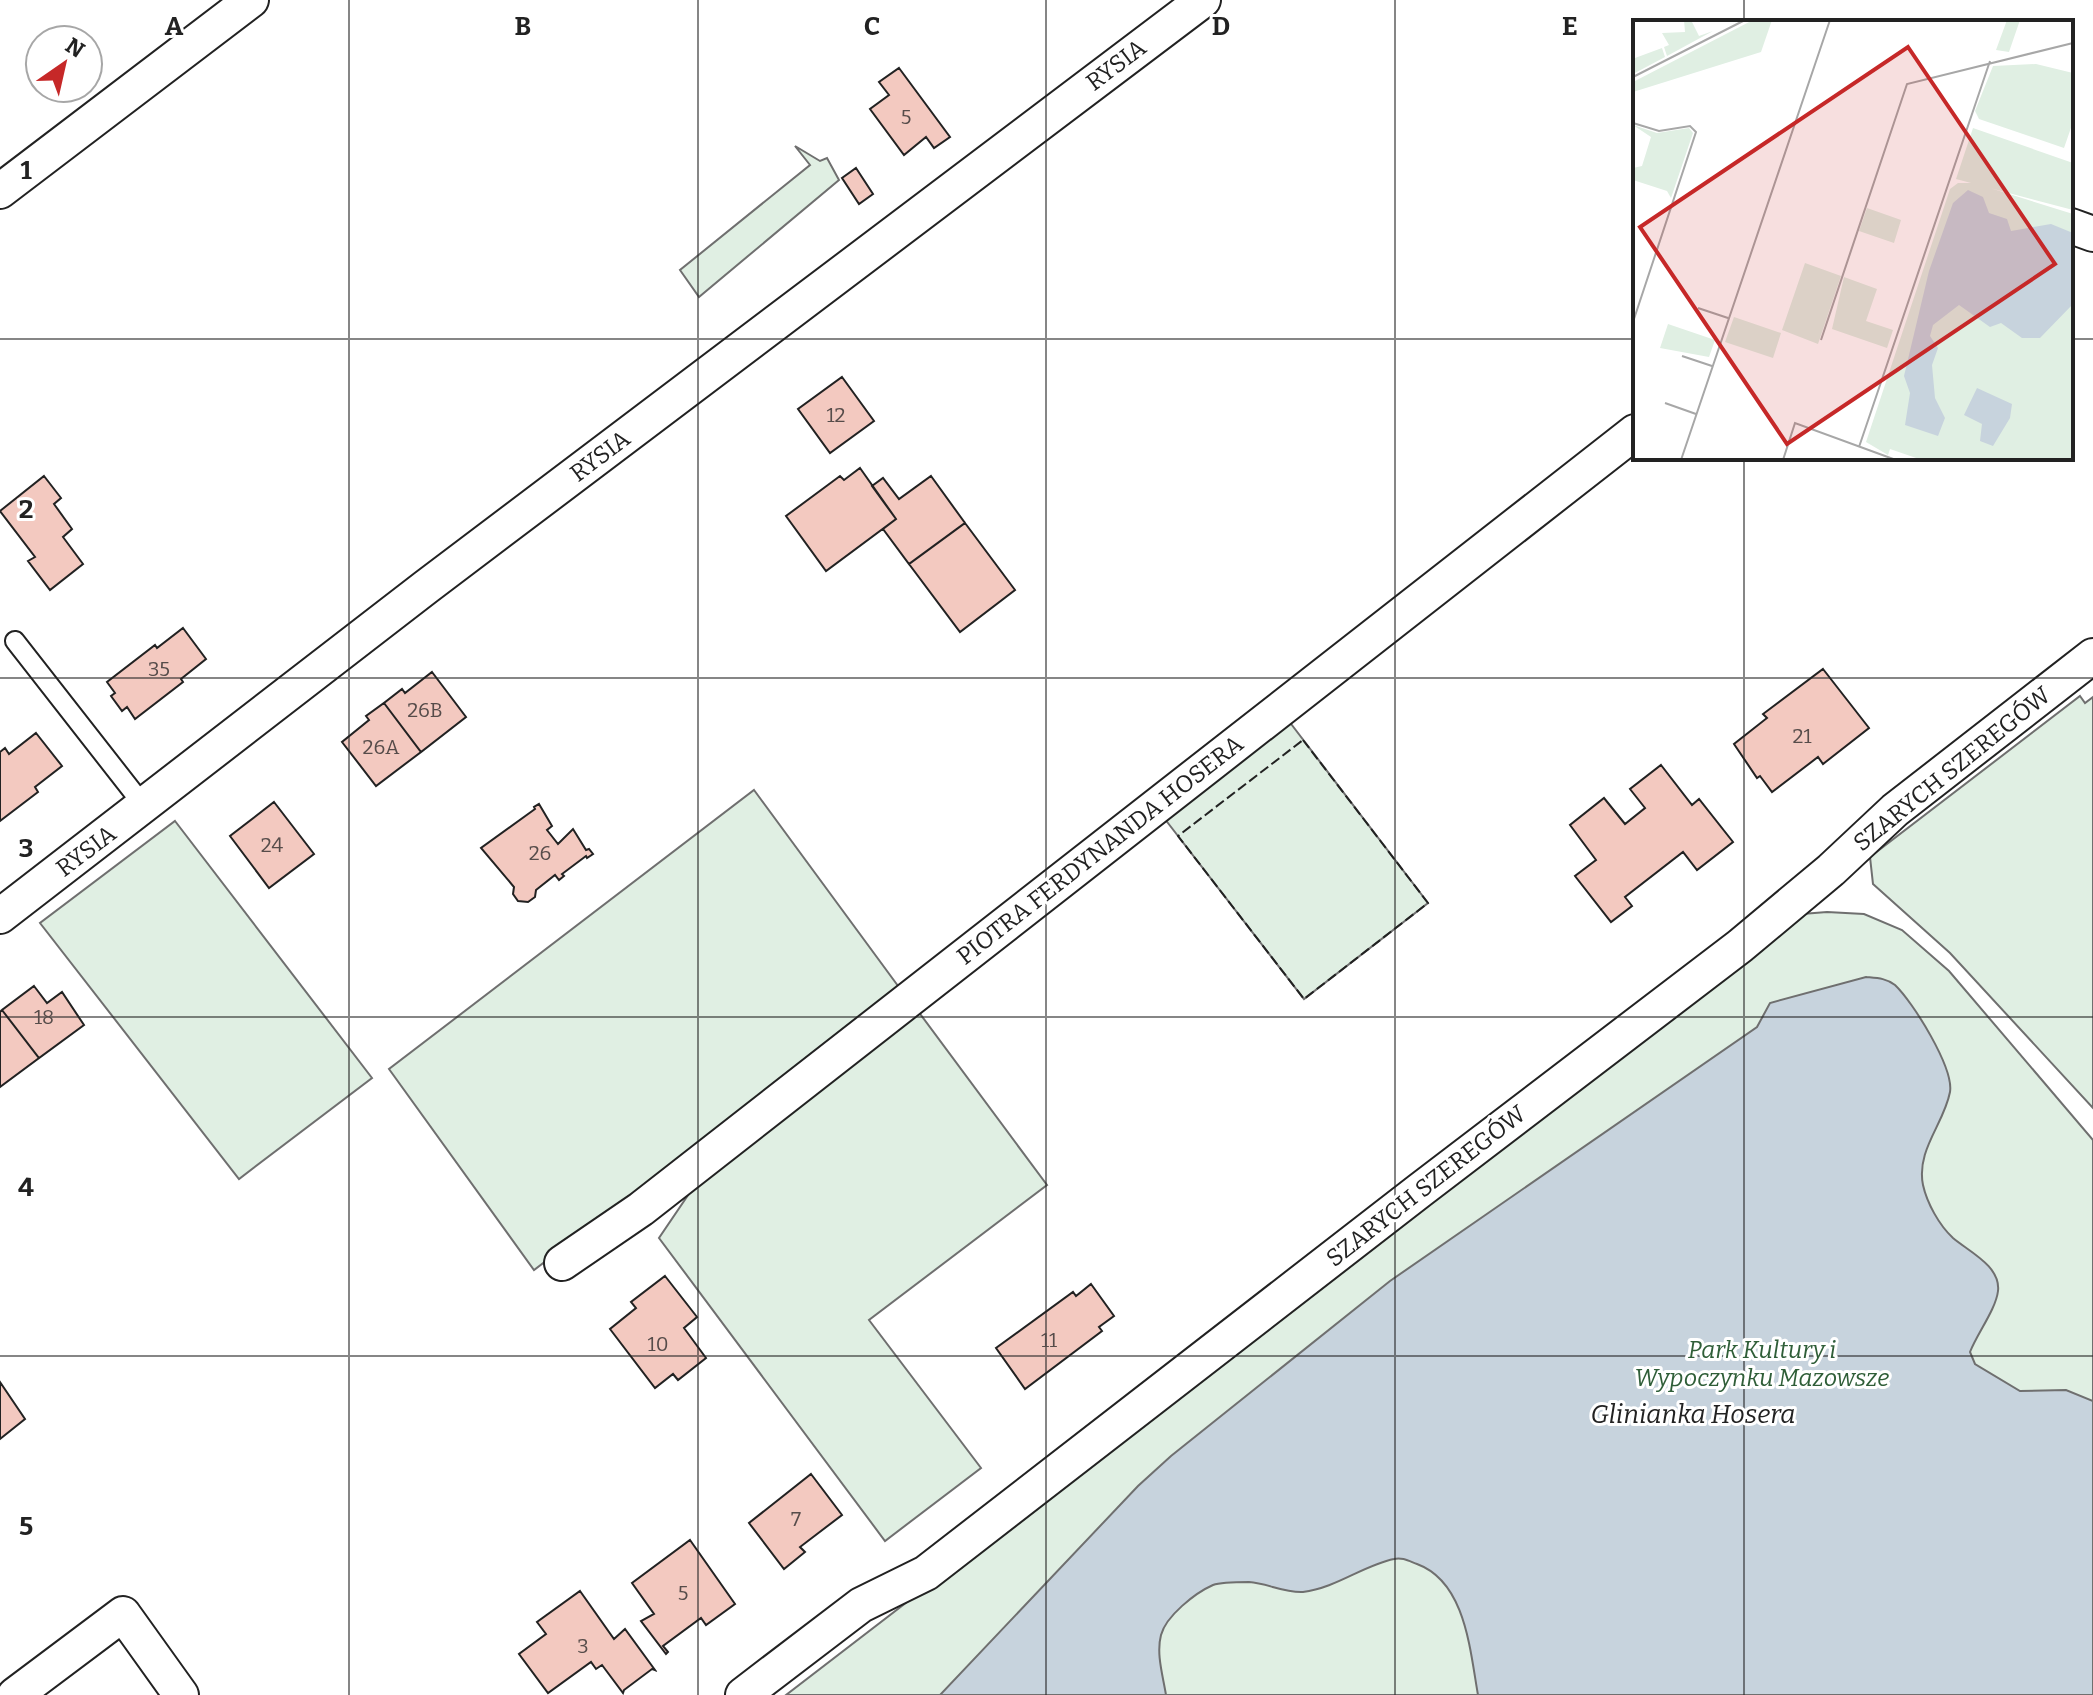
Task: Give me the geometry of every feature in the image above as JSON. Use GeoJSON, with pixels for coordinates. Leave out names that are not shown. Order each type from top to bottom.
{"type":"FeatureCollection","features":[{"type":"Feature","properties":{"kind":"street"},"geometry":{"type":"LineString","coordinates":[[0,191],[251,0]]}},
{"type":"Feature","properties":{"kind":"street","name":"RYSIA"},"geometry":{"type":"LineString","coordinates":[[0,916],[426,587],[1203,0]]}},
{"type":"Feature","properties":{"kind":"street"},"geometry":{"type":"LineString","coordinates":[[2073,227],[2093,234]]}},
{"type":"Feature","properties":{"kind":"street","name":"PIOTRA FERDYNANDA HOSERA"},"geometry":{"type":"LineString","coordinates":[[562,1263],[641,1209],[1633,434]]}},
{"type":"Feature","properties":{"kind":"street","name":"SZARYCH SZEREGÓW"},"geometry":{"type":"LineString","coordinates":[[743,1695],[861,1605],[926,1573],[1740,946],[1831,870],[1895,810],[2093,656]]}},
{"type":"Feature","properties":{"kind":"street"},"geometry":{"type":"LineString","coordinates":[[15,1695],[123,1614],[181,1695]]}},
{"type":"Feature","properties":{"kind":"lane"},"geometry":{"type":"LineString","coordinates":[[15,641],[144,806]]}},
{"type":"Feature","properties":{"kind":"green space"},"geometry":{"type":"Polygon","coordinates":[[[795,146],[820,161],[827,158],[839,180],[699,297],[680,270],[810,165],[795,146]]]}},
{"type":"Feature","properties":{"kind":"green space"},"geometry":{"type":"Polygon","coordinates":[[[2080,696],[2085,703],[2093,697],[2093,1108],[1950,953],[1873,884],[1870,857],[2080,696]]]}},
{"type":"Feature","properties":{"kind":"green space"},"geometry":{"type":"Polygon","coordinates":[[[1285,716],[1428,903],[1304,999],[1161,814],[1285,716]]]}},
{"type":"Feature","properties":{"kind":"green space"},"geometry":{"type":"Polygon","coordinates":[[[754,790],[901,990],[534,1270],[389,1069],[754,790]]]}},
{"type":"Feature","properties":{"kind":"green space"},"geometry":{"type":"Polygon","coordinates":[[[175,821],[372,1078],[239,1179],[40,923],[175,821]]]}},
{"type":"Feature","properties":{"kind":"green space","name":"Glinianka Hosera"},"geometry":{"type":"Polygon","coordinates":[[[1802,914],[1864,914],[1902,930],[1949,971],[2093,1140],[2093,1695],[786,1695],[1802,914]]]}},
{"type":"Feature","properties":{"kind":"green space"},"geometry":{"type":"Polygon","coordinates":[[[915,1007],[1047,1185],[869,1320],[981,1468],[885,1541],[659,1238],[699,1179],[915,1007]]]}},
{"type":"Feature","properties":{"kind":"water","name":"Glinianka Hosera"},"geometry":{"type":"Polygon","coordinates":[[[1866,977],[1888,981],[1903,993],[1931,1036],[1950,1081],[1947,1104],[1923,1160],[1923,1185],[1943,1227],[1989,1267],[1998,1282],[1994,1306],[1970,1352],[1975,1364],[2020,1391],[2066,1390],[2093,1401],[2093,1695],[1478,1695],[1468,1639],[1456,1602],[1433,1573],[1406,1560],[1394,1559],[1327,1586],[1303,1592],[1249,1582],[1221,1583],[1206,1589],[1175,1613],[1161,1635],[1160,1657],[1166,1695],[940,1695],[1138,1486],[1171,1456],[1390,1281],[1757,1027],[1770,1003],[1866,977]]]}},
{"type":"Feature","properties":{"kind":"building"},"geometry":{"type":"Polygon","coordinates":[[[899,68],[950,137],[934,148],[926,137],[904,155],[870,109],[889,95],[879,82],[899,68]]]}},
{"type":"Feature","properties":{"kind":"building"},"geometry":{"type":"Polygon","coordinates":[[[856,168],[873,194],[859,204],[842,178],[856,168]]]}},
{"type":"Feature","properties":{"kind":"building"},"geometry":{"type":"Polygon","coordinates":[[[842,377],[874,421],[830,453],[798,409],[842,377]]]}},
{"type":"Feature","properties":{"kind":"building"},"geometry":{"type":"Polygon","coordinates":[[[860,468],[896,519],[826,571],[786,516],[840,476],[844,480],[860,468]]]}},
{"type":"Feature","properties":{"kind":"building"},"geometry":{"type":"Polygon","coordinates":[[[44,476],[61,498],[54,504],[72,529],[63,537],[83,564],[50,590],[28,561],[35,557],[0,511],[44,476]]]}},
{"type":"Feature","properties":{"kind":"building"},"geometry":{"type":"Polygon","coordinates":[[[931,476],[965,523],[909,564],[883,529],[896,519],[872,486],[883,478],[899,499],[931,476]]]}},
{"type":"Feature","properties":{"kind":"building"},"geometry":{"type":"Polygon","coordinates":[[[965,523],[1015,590],[960,632],[909,564],[965,523]]]}},
{"type":"Feature","properties":{"kind":"building"},"geometry":{"type":"Polygon","coordinates":[[[183,628],[206,659],[181,679],[183,682],[135,719],[127,707],[122,711],[111,696],[115,693],[107,682],[183,628]]]}},
{"type":"Feature","properties":{"kind":"building"},"geometry":{"type":"Polygon","coordinates":[[[1823,669],[1869,728],[1823,764],[1818,757],[1772,792],[1760,776],[1757,778],[1734,744],[1767,718],[1763,714],[1823,669]]]}},
{"type":"Feature","properties":{"kind":"building"},"geometry":{"type":"Polygon","coordinates":[[[432,672],[466,717],[421,752],[384,703],[402,689],[405,693],[432,672]]]}},
{"type":"Feature","properties":{"kind":"building"},"geometry":{"type":"Polygon","coordinates":[[[384,703],[421,752],[376,786],[342,742],[369,720],[366,716],[384,703]]]}},
{"type":"Feature","properties":{"kind":"building"},"geometry":{"type":"Polygon","coordinates":[[[36,733],[62,766],[35,787],[38,792],[0,821],[0,752],[5,748],[9,754],[36,733]]]}},
{"type":"Feature","properties":{"kind":"building"},"geometry":{"type":"Polygon","coordinates":[[[1661,765],[1692,805],[1699,799],[1733,842],[1697,870],[1683,852],[1625,897],[1632,906],[1611,922],[1575,876],[1596,860],[1570,825],[1604,798],[1625,824],[1645,808],[1630,789],[1661,765]]]}},
{"type":"Feature","properties":{"kind":"building"},"geometry":{"type":"Polygon","coordinates":[[[274,802],[314,854],[269,888],[230,836],[274,802]]]}},
{"type":"Feature","properties":{"kind":"building"},"geometry":{"type":"Polygon","coordinates":[[[539,804],[552,826],[547,830],[558,844],[573,829],[586,850],[593,854],[562,874],[564,876],[559,880],[555,875],[536,890],[535,897],[528,902],[518,901],[513,894],[514,887],[481,848],[539,804]]]}},
{"type":"Feature","properties":{"kind":"building"},"geometry":{"type":"Polygon","coordinates":[[[34,986],[47,1003],[62,992],[84,1025],[39,1058],[2,1010],[34,986]]]}},
{"type":"Feature","properties":{"kind":"building"},"geometry":{"type":"Polygon","coordinates":[[[2,1010],[39,1058],[0,1087],[0,1012],[2,1010]]]}},
{"type":"Feature","properties":{"kind":"building"},"geometry":{"type":"Polygon","coordinates":[[[665,1276],[697,1317],[684,1328],[706,1358],[678,1380],[673,1374],[655,1388],[610,1329],[636,1308],[631,1302],[665,1276]]]}},
{"type":"Feature","properties":{"kind":"building"},"geometry":{"type":"Polygon","coordinates":[[[1091,1284],[1114,1316],[1099,1327],[1102,1331],[1025,1389],[996,1348],[1073,1292],[1076,1296],[1091,1284]]]}},
{"type":"Feature","properties":{"kind":"building"},"geometry":{"type":"Polygon","coordinates":[[[0,1382],[25,1419],[0,1439],[0,1382]]]}},
{"type":"Feature","properties":{"kind":"building"},"geometry":{"type":"Polygon","coordinates":[[[811,1474],[842,1515],[800,1547],[805,1552],[784,1569],[749,1523],[811,1474]]]}},
{"type":"Feature","properties":{"kind":"building"},"geometry":{"type":"Polygon","coordinates":[[[690,1540],[735,1604],[706,1625],[701,1618],[663,1646],[668,1652],[666,1654],[641,1621],[654,1614],[632,1583],[690,1540]]]}},
{"type":"Feature","properties":{"kind":"building"},"geometry":{"type":"Polygon","coordinates":[[[580,1591],[614,1639],[625,1629],[655,1670],[652,1669],[623,1693],[602,1665],[596,1669],[591,1662],[548,1693],[519,1654],[546,1634],[537,1622],[580,1591]]]}},
{"type":"Feature","properties":{"kind":"fence"},"geometry":{"type":"LineString","coordinates":[[1303,740],[1428,903],[1304,999],[1178,836],[1303,740]]}},
{"type":"Feature","properties":{"kind":"park label","name":"Park Kultury i Wypoczynku Mazowsze"},"geometry":{"type":"Point","coordinates":[1762,1364]}}]}
